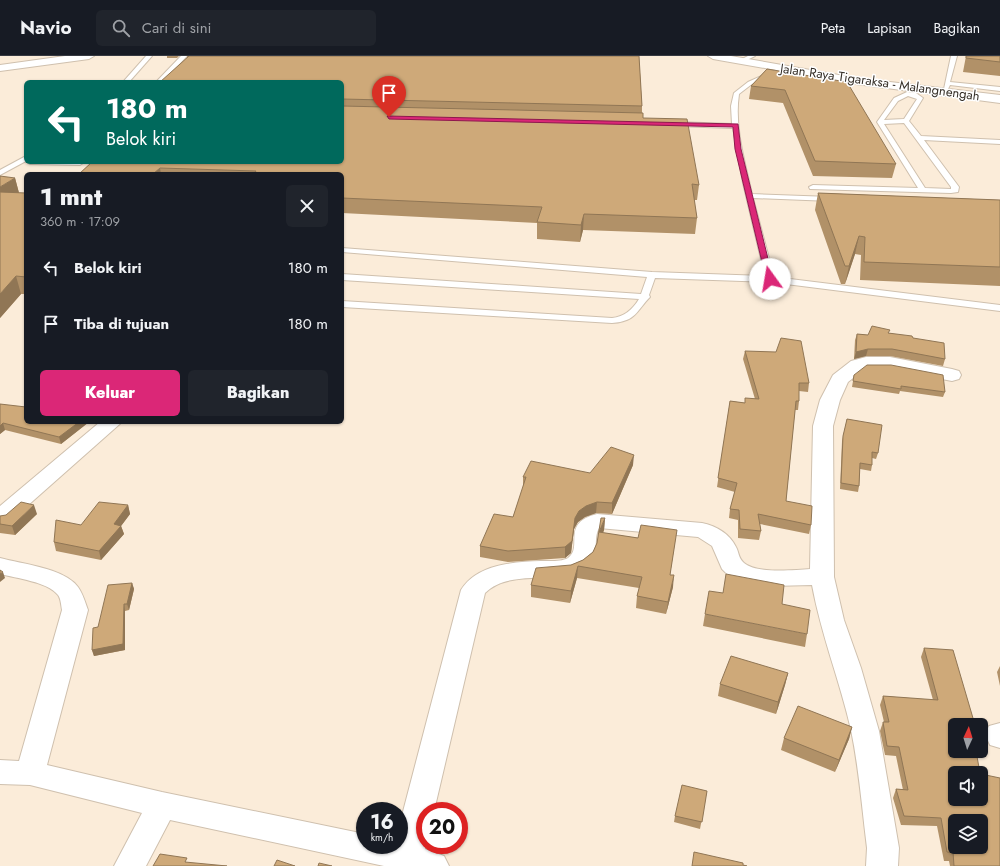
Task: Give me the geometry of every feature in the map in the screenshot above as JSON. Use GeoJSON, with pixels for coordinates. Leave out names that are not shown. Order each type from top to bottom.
{"type":"FeatureCollection","features":[{"type":"Feature","properties":{"kind":"main road"},"geometry":{"type":"LineString","coordinates":[[0,68],[89,56]]}},
{"type":"Feature","properties":{"kind":"main road","name":"Jalan Raya Tigaraksa - Malangnengah"},"geometry":{"type":"LineString","coordinates":[[713,56],[913,91],[945,88],[1000,99]]}},
{"type":"Feature","properties":{"kind":"street"},"geometry":{"type":"LineString","coordinates":[[882,866],[883,848],[865,731],[848,668],[831,620],[822,577],[823,426],[830,400],[840,379],[858,365],[877,362],[952,375]]}},
{"type":"Feature","properties":{"kind":"street"},"geometry":{"type":"LineString","coordinates":[[0,518],[110,424]]}},
{"type":"Feature","properties":{"kind":"street"},"geometry":{"type":"LineString","coordinates":[[0,772],[30,773],[162,805],[420,862],[471,596],[473,590],[479,582],[494,575],[512,571],[561,568],[577,564],[585,554],[587,526],[590,522],[597,521],[702,530],[712,534],[724,543],[729,563],[738,571],[761,577],[822,577]]}},
{"type":"Feature","properties":{"kind":"street"},"geometry":{"type":"LineString","coordinates":[[0,566],[47,578],[62,585],[70,592],[75,610],[30,773]]}},
{"type":"Feature","properties":{"kind":"street"},"geometry":{"type":"LineString","coordinates":[[130,866],[162,805]]}},
{"type":"Feature","properties":{"kind":"lane"},"geometry":{"type":"LineString","coordinates":[[128,80],[149,56]]}},
{"type":"Feature","properties":{"kind":"lane"},"geometry":{"type":"LineString","coordinates":[[161,80],[184,56]]}},
{"type":"Feature","properties":{"kind":"lane"},"geometry":{"type":"LineString","coordinates":[[741,61],[752,56]]}},
{"type":"Feature","properties":{"kind":"lane"},"geometry":{"type":"LineString","coordinates":[[954,56],[945,88],[1000,89]]}},
{"type":"Feature","properties":{"kind":"lane"},"geometry":{"type":"LineString","coordinates":[[770,279],[738,149],[734,102],[736,93],[749,84],[781,69]]}},
{"type":"Feature","properties":{"kind":"lane"},"geometry":{"type":"LineString","coordinates":[[880,122],[888,109],[901,95],[913,91],[920,98],[906,122]]}},
{"type":"Feature","properties":{"kind":"lane"},"geometry":{"type":"LineString","coordinates":[[880,122],[906,122]]}},
{"type":"Feature","properties":{"kind":"lane"},"geometry":{"type":"LineString","coordinates":[[880,122],[923,190]]}},
{"type":"Feature","properties":{"kind":"lane"},"geometry":{"type":"LineString","coordinates":[[813,187],[955,190],[955,187],[906,122]]}},
{"type":"Feature","properties":{"kind":"lane"},"geometry":{"type":"LineString","coordinates":[[665,124],[736,126]]}},
{"type":"Feature","properties":{"kind":"lane"},"geometry":{"type":"LineString","coordinates":[[919,138],[1000,142]]}},
{"type":"Feature","properties":{"kind":"lane"},"geometry":{"type":"LineString","coordinates":[[0,173],[24,161]]}},
{"type":"Feature","properties":{"kind":"lane"},"geometry":{"type":"LineString","coordinates":[[63,164],[80,165]]}},
{"type":"Feature","properties":{"kind":"lane"},"geometry":{"type":"LineString","coordinates":[[750,196],[836,199]]}},
{"type":"Feature","properties":{"kind":"lane"},"geometry":{"type":"LineString","coordinates":[[344,250],[652,275],[770,279],[1000,308]]}},
{"type":"Feature","properties":{"kind":"lane"},"geometry":{"type":"LineString","coordinates":[[344,304],[602,321],[622,319],[635,311],[646,297],[652,275]]}},
{"type":"Feature","properties":{"kind":"lane"},"geometry":{"type":"LineString","coordinates":[[344,276],[646,297]]}},
{"type":"Feature","properties":{"kind":"building"},"geometry":{"type":"Polygon","coordinates":[[[189,56],[639,56],[642,106],[344,99],[344,80],[162,80],[189,56]]]}},
{"type":"Feature","properties":{"kind":"building"},"geometry":{"type":"Polygon","coordinates":[[[966,56],[1000,56],[1000,62],[966,58],[966,56]]]}},
{"type":"Feature","properties":{"kind":"building"},"geometry":{"type":"Polygon","coordinates":[[[767,69],[847,82],[896,164],[815,161],[785,90],[751,86],[767,69]]]}},
{"type":"Feature","properties":{"kind":"building"},"geometry":{"type":"Polygon","coordinates":[[[344,106],[643,113],[643,118],[687,119],[699,185],[692,184],[697,218],[584,214],[581,225],[537,222],[542,207],[344,198],[344,172],[255,172],[256,171],[160,168],[155,172],[81,172],[90,164],[344,164],[344,106]]]}},
{"type":"Feature","properties":{"kind":"building"},"geometry":{"type":"Polygon","coordinates":[[[0,176],[15,178],[0,187],[0,176]]]}},
{"type":"Feature","properties":{"kind":"building"},"geometry":{"type":"Polygon","coordinates":[[[0,192],[24,193],[24,277],[16,276],[0,294],[0,192]]]}},
{"type":"Feature","properties":{"kind":"building"},"geometry":{"type":"Polygon","coordinates":[[[818,193],[1000,200],[1000,267],[864,262],[865,237],[859,236],[849,266],[845,266],[818,193]]]}},
{"type":"Feature","properties":{"kind":"building"},"geometry":{"type":"Polygon","coordinates":[[[872,326],[890,330],[888,333],[912,336],[913,338],[944,343],[945,359],[892,349],[868,349],[856,352],[857,334],[868,335],[872,326]]]}},
{"type":"Feature","properties":{"kind":"building"},"geometry":{"type":"Polygon","coordinates":[[[781,338],[801,341],[809,383],[799,383],[799,401],[796,401],[786,501],[812,506],[811,525],[758,514],[761,531],[740,529],[739,510],[730,509],[737,483],[718,478],[730,401],[745,403],[745,398],[759,399],[745,351],[776,352],[781,338]]]}},
{"type":"Feature","properties":{"kind":"building"},"geometry":{"type":"Polygon","coordinates":[[[867,365],[891,365],[943,375],[945,392],[901,386],[901,389],[853,381],[854,375],[867,365]]]}},
{"type":"Feature","properties":{"kind":"building"},"geometry":{"type":"Polygon","coordinates":[[[0,404],[24,407],[24,424],[76,424],[59,437],[3,423],[0,426],[0,404]]]}},
{"type":"Feature","properties":{"kind":"building"},"geometry":{"type":"Polygon","coordinates":[[[847,419],[882,425],[878,453],[872,452],[872,465],[860,463],[859,486],[841,483],[843,436],[847,419]]]}},
{"type":"Feature","properties":{"kind":"building"},"geometry":{"type":"Polygon","coordinates":[[[611,447],[634,455],[612,503],[597,502],[586,506],[579,511],[575,518],[572,541],[565,547],[508,551],[480,546],[494,514],[513,517],[526,477],[523,477],[531,461],[590,473],[611,447]]]}},
{"type":"Feature","properties":{"kind":"building"},"geometry":{"type":"Polygon","coordinates":[[[21,502],[34,505],[12,526],[0,524],[0,516],[6,515],[21,502]]]}},
{"type":"Feature","properties":{"kind":"building"},"geometry":{"type":"Polygon","coordinates":[[[99,502],[128,505],[114,524],[121,526],[99,551],[54,542],[56,520],[81,525],[99,502]]]}},
{"type":"Feature","properties":{"kind":"building"},"geometry":{"type":"Polygon","coordinates":[[[601,518],[605,518],[599,532],[638,538],[641,525],[677,530],[670,575],[674,575],[668,602],[637,596],[642,577],[578,566],[571,591],[531,585],[536,568],[571,565],[583,560],[593,552],[597,543],[601,518]]]}},
{"type":"Feature","properties":{"kind":"building"},"geometry":{"type":"Polygon","coordinates":[[[726,574],[784,585],[782,604],[810,610],[807,634],[705,614],[709,591],[723,593],[726,574]]]}},
{"type":"Feature","properties":{"kind":"building"},"geometry":{"type":"Polygon","coordinates":[[[132,583],[127,604],[124,604],[123,644],[92,650],[93,628],[98,627],[108,585],[132,583]]]}},
{"type":"Feature","properties":{"kind":"building"},"geometry":{"type":"Polygon","coordinates":[[[924,648],[953,650],[973,718],[948,718],[948,758],[977,758],[979,766],[948,766],[948,806],[988,806],[988,775],[1000,778],[1000,866],[954,866],[953,854],[988,854],[988,814],[948,814],[948,852],[941,818],[904,816],[896,789],[908,790],[899,747],[887,746],[883,722],[889,722],[883,696],[938,700],[924,648]]]}},
{"type":"Feature","properties":{"kind":"building"},"geometry":{"type":"Polygon","coordinates":[[[731,656],[788,673],[778,702],[720,684],[731,656]]]}},
{"type":"Feature","properties":{"kind":"building"},"geometry":{"type":"Polygon","coordinates":[[[798,706],[852,727],[839,760],[784,738],[798,706]]]}},
{"type":"Feature","properties":{"kind":"building"},"geometry":{"type":"Polygon","coordinates":[[[682,785],[707,791],[702,822],[675,816],[682,785]]]}},
{"type":"Feature","properties":{"kind":"building"},"geometry":{"type":"Polygon","coordinates":[[[694,852],[743,863],[743,865],[747,866],[692,866],[694,852]]]}},
{"type":"Feature","properties":{"kind":"building"},"geometry":{"type":"Polygon","coordinates":[[[160,854],[187,858],[185,862],[227,866],[153,866],[160,854]]]}},
{"type":"Feature","properties":{"kind":"building"},"geometry":{"type":"Polygon","coordinates":[[[277,860],[295,866],[274,866],[277,860]]]}},
{"type":"Feature","properties":{"kind":"building"},"geometry":{"type":"Polygon","coordinates":[[[319,863],[332,866],[318,866],[319,863]]]}},
{"type":"Feature","properties":{"kind":"route"},"geometry":{"type":"LineString","coordinates":[[389,117],[736,126],[738,149],[770,279]]}}]}
